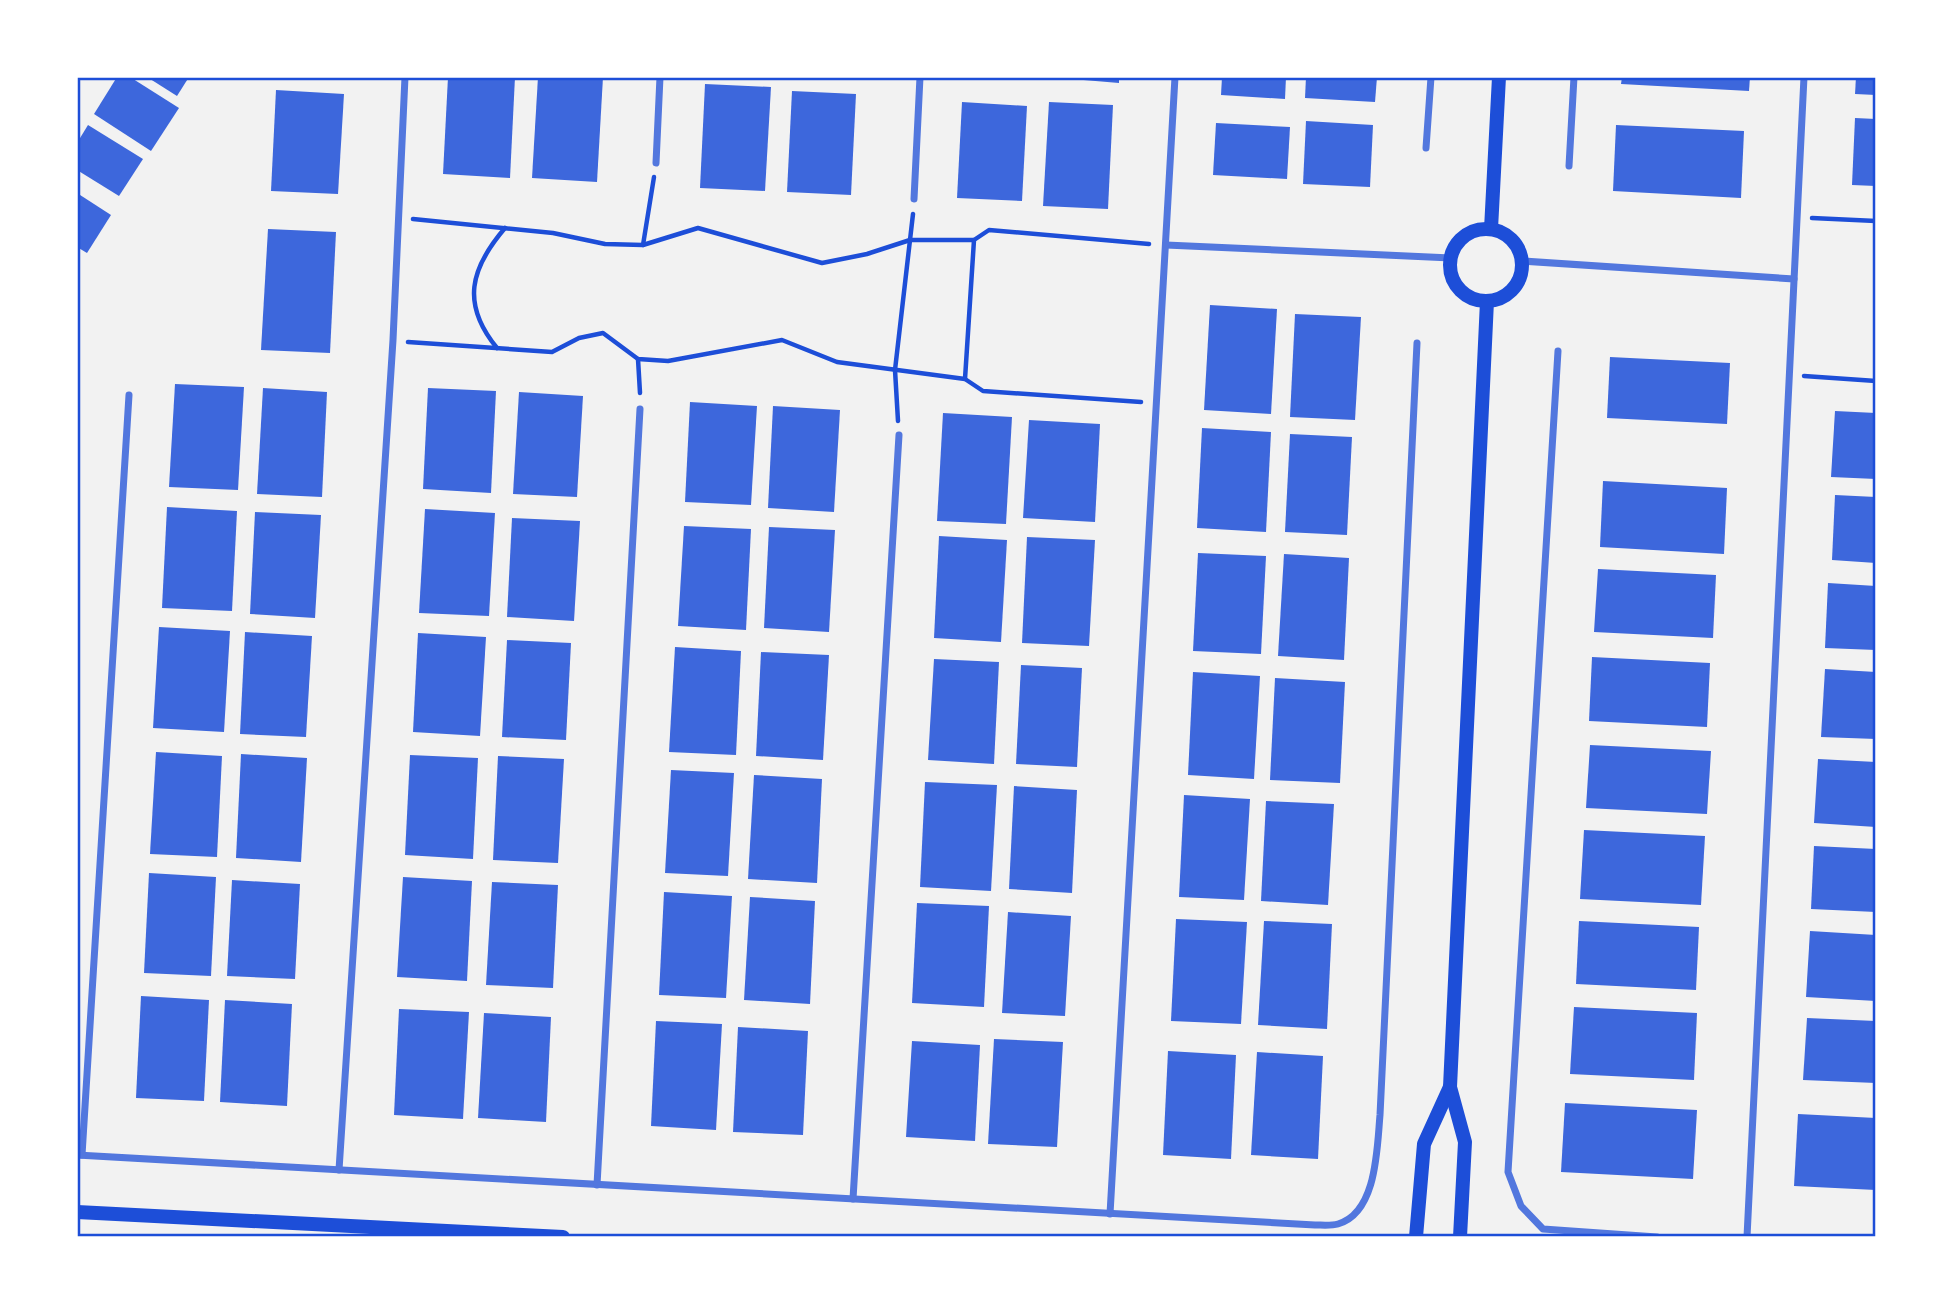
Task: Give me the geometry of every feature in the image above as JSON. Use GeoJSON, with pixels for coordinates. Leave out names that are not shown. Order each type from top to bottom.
{"type":"FeatureCollection","features":[{"type":"Feature","properties":{"kind":"main road"},"geometry":{"type":"LineString","coordinates":[[1491,229],[1499,77]]}},
{"type":"Feature","properties":{"kind":"main road"},"geometry":{"type":"LineString","coordinates":[[1480,229],[1491,229],[1512,239],[1522,261],[1517,284],[1499,299],[1487,301],[1476,299],[1459,288],[1451,268],[1451,258],[1461,239],[1480,229]]}},
{"type":"Feature","properties":{"kind":"main road"},"geometry":{"type":"LineString","coordinates":[[1460,1237],[1465,1142],[1450,1087],[1487,301]]}},
{"type":"Feature","properties":{"kind":"main road"},"geometry":{"type":"LineString","coordinates":[[1416,1237],[1424,1144],[1450,1087]]}},
{"type":"Feature","properties":{"kind":"main road"},"geometry":{"type":"LineString","coordinates":[[77,1212],[563,1237]]}},
{"type":"Feature","properties":{"kind":"street"},"geometry":{"type":"LineString","coordinates":[[339,1170],[393,341],[405,77]]}},
{"type":"Feature","properties":{"kind":"street"},"geometry":{"type":"LineString","coordinates":[[656,163],[660,77]]}},
{"type":"Feature","properties":{"kind":"street"},"geometry":{"type":"LineString","coordinates":[[914,199],[920,77]]}},
{"type":"Feature","properties":{"kind":"street"},"geometry":{"type":"LineString","coordinates":[[1110,1214],[1175,77]]}},
{"type":"Feature","properties":{"kind":"street"},"geometry":{"type":"LineString","coordinates":[[1426,148],[1431,77]]}},
{"type":"Feature","properties":{"kind":"street"},"geometry":{"type":"LineString","coordinates":[[1569,166],[1574,77]]}},
{"type":"Feature","properties":{"kind":"street"},"geometry":{"type":"LineString","coordinates":[[1747,1237],[1804,77]]}},
{"type":"Feature","properties":{"kind":"street"},"geometry":{"type":"LineString","coordinates":[[1166,245],[1451,258]]}},
{"type":"Feature","properties":{"kind":"street"},"geometry":{"type":"LineString","coordinates":[[1522,261],[1794,279]]}},
{"type":"Feature","properties":{"kind":"street"},"geometry":{"type":"LineString","coordinates":[[129,395],[80,1155],[1315,1225],[1338,1224],[1354,1214],[1363,1202],[1377,1157],[1417,343]]}},
{"type":"Feature","properties":{"kind":"street"},"geometry":{"type":"LineString","coordinates":[[1558,351],[1508,1172],[1521,1206],[1543,1229],[1657,1237]]}},
{"type":"Feature","properties":{"kind":"street"},"geometry":{"type":"LineString","coordinates":[[597,1185],[640,409]]}},
{"type":"Feature","properties":{"kind":"street"},"geometry":{"type":"LineString","coordinates":[[853,1199],[899,435]]}},
{"type":"Feature","properties":{"kind":"path"},"geometry":{"type":"LineString","coordinates":[[643,245],[656,163]]}},
{"type":"Feature","properties":{"kind":"path"},"geometry":{"type":"LineString","coordinates":[[899,435],[895,370],[914,199]]}},
{"type":"Feature","properties":{"kind":"path"},"geometry":{"type":"LineString","coordinates":[[1797,217],[1876,221]]}},
{"type":"Feature","properties":{"kind":"path"},"geometry":{"type":"LineString","coordinates":[[398,218],[552,233],[605,244],[643,245],[698,228],[822,263],[867,254],[910,240],[974,240],[989,230],[1166,245]]}},
{"type":"Feature","properties":{"kind":"path"},"geometry":{"type":"LineString","coordinates":[[498,349],[487,336],[475,309],[472,283],[486,250],[505,228]]}},
{"type":"Feature","properties":{"kind":"path"},"geometry":{"type":"LineString","coordinates":[[965,379],[974,240]]}},
{"type":"Feature","properties":{"kind":"path"},"geometry":{"type":"LineString","coordinates":[[393,341],[552,352],[579,338],[603,333],[638,359],[668,361],[782,340],[837,362],[965,379],[983,391],[1157,403]]}},
{"type":"Feature","properties":{"kind":"path"},"geometry":{"type":"LineString","coordinates":[[638,359],[640,409]]}},
{"type":"Feature","properties":{"kind":"path"},"geometry":{"type":"LineString","coordinates":[[1789,375],[1876,381]]}},
{"type":"Feature","properties":{"kind":"building"},"geometry":{"type":"Polygon","coordinates":[[[117,77],[130,77],[179,108],[151,151],[94,114],[117,77]]]}},
{"type":"Feature","properties":{"kind":"building"},"geometry":{"type":"Polygon","coordinates":[[[147,77],[189,77],[177,96],[147,77]]]}},
{"type":"Feature","properties":{"kind":"building"},"geometry":{"type":"Polygon","coordinates":[[[448,77],[515,77],[510,178],[443,174],[448,77]]]}},
{"type":"Feature","properties":{"kind":"building"},"geometry":{"type":"Polygon","coordinates":[[[538,77],[603,77],[597,182],[532,178],[538,77]]]}},
{"type":"Feature","properties":{"kind":"building"},"geometry":{"type":"Polygon","coordinates":[[[1048,77],[1119,77],[1119,83],[1048,77]]]}},
{"type":"Feature","properties":{"kind":"building"},"geometry":{"type":"Polygon","coordinates":[[[1222,77],[1286,77],[1285,99],[1221,95],[1222,77]]]}},
{"type":"Feature","properties":{"kind":"building"},"geometry":{"type":"Polygon","coordinates":[[[1306,77],[1377,77],[1375,102],[1305,98],[1306,77]]]}},
{"type":"Feature","properties":{"kind":"building"},"geometry":{"type":"Polygon","coordinates":[[[1622,77],[1750,77],[1749,91],[1621,84],[1622,77]]]}},
{"type":"Feature","properties":{"kind":"building"},"geometry":{"type":"Polygon","coordinates":[[[1856,77],[1876,77],[1876,95],[1855,94],[1856,77]]]}},
{"type":"Feature","properties":{"kind":"building"},"geometry":{"type":"Polygon","coordinates":[[[705,84],[771,87],[765,191],[700,188],[705,84]]]}},
{"type":"Feature","properties":{"kind":"building"},"geometry":{"type":"Polygon","coordinates":[[[276,90],[344,94],[338,194],[271,191],[276,90]]]}},
{"type":"Feature","properties":{"kind":"building"},"geometry":{"type":"Polygon","coordinates":[[[792,91],[856,94],[851,195],[787,192],[792,91]]]}},
{"type":"Feature","properties":{"kind":"building"},"geometry":{"type":"Polygon","coordinates":[[[962,102],[1027,106],[1022,201],[957,198],[962,102]]]}},
{"type":"Feature","properties":{"kind":"building"},"geometry":{"type":"Polygon","coordinates":[[[1049,102],[1113,105],[1108,209],[1043,206],[1049,102]]]}},
{"type":"Feature","properties":{"kind":"building"},"geometry":{"type":"Polygon","coordinates":[[[1855,118],[1876,119],[1876,186],[1852,185],[1855,118]]]}},
{"type":"Feature","properties":{"kind":"building"},"geometry":{"type":"Polygon","coordinates":[[[1306,121],[1373,125],[1370,187],[1303,184],[1306,121]]]}},
{"type":"Feature","properties":{"kind":"building"},"geometry":{"type":"Polygon","coordinates":[[[1216,123],[1290,127],[1287,179],[1213,175],[1216,123]]]}},
{"type":"Feature","properties":{"kind":"building"},"geometry":{"type":"Polygon","coordinates":[[[88,125],[143,159],[119,196],[77,170],[77,143],[88,125]]]}},
{"type":"Feature","properties":{"kind":"building"},"geometry":{"type":"Polygon","coordinates":[[[1616,125],[1744,131],[1741,198],[1613,191],[1616,125]]]}},
{"type":"Feature","properties":{"kind":"building"},"geometry":{"type":"Polygon","coordinates":[[[77,193],[111,215],[87,253],[77,247],[77,193]]]}},
{"type":"Feature","properties":{"kind":"building"},"geometry":{"type":"Polygon","coordinates":[[[268,229],[336,232],[330,353],[261,350],[268,229]]]}},
{"type":"Feature","properties":{"kind":"building"},"geometry":{"type":"Polygon","coordinates":[[[1210,305],[1277,309],[1271,414],[1204,410],[1210,305]]]}},
{"type":"Feature","properties":{"kind":"building"},"geometry":{"type":"Polygon","coordinates":[[[1295,314],[1361,317],[1355,420],[1290,417],[1295,314]]]}},
{"type":"Feature","properties":{"kind":"building"},"geometry":{"type":"Polygon","coordinates":[[[1610,357],[1730,363],[1727,424],[1607,418],[1610,357]]]}},
{"type":"Feature","properties":{"kind":"building"},"geometry":{"type":"Polygon","coordinates":[[[175,384],[244,387],[238,490],[169,487],[175,384]]]}},
{"type":"Feature","properties":{"kind":"building"},"geometry":{"type":"Polygon","coordinates":[[[263,388],[327,392],[322,497],[257,494],[263,388]]]}},
{"type":"Feature","properties":{"kind":"building"},"geometry":{"type":"Polygon","coordinates":[[[428,388],[496,391],[491,493],[423,489],[428,388]]]}},
{"type":"Feature","properties":{"kind":"building"},"geometry":{"type":"Polygon","coordinates":[[[519,392],[583,396],[577,497],[513,494],[519,392]]]}},
{"type":"Feature","properties":{"kind":"building"},"geometry":{"type":"Polygon","coordinates":[[[690,402],[757,406],[751,505],[685,502],[690,402]]]}},
{"type":"Feature","properties":{"kind":"building"},"geometry":{"type":"Polygon","coordinates":[[[773,406],[840,410],[834,512],[768,508],[773,406]]]}},
{"type":"Feature","properties":{"kind":"building"},"geometry":{"type":"Polygon","coordinates":[[[1835,411],[1876,413],[1876,479],[1831,477],[1835,411]]]}},
{"type":"Feature","properties":{"kind":"building"},"geometry":{"type":"Polygon","coordinates":[[[943,413],[1012,417],[1006,524],[937,521],[943,413]]]}},
{"type":"Feature","properties":{"kind":"building"},"geometry":{"type":"Polygon","coordinates":[[[1029,420],[1100,424],[1095,522],[1023,518],[1029,420]]]}},
{"type":"Feature","properties":{"kind":"building"},"geometry":{"type":"Polygon","coordinates":[[[1202,428],[1271,432],[1266,532],[1197,528],[1202,428]]]}},
{"type":"Feature","properties":{"kind":"building"},"geometry":{"type":"Polygon","coordinates":[[[1290,434],[1352,437],[1347,535],[1285,532],[1290,434]]]}},
{"type":"Feature","properties":{"kind":"building"},"geometry":{"type":"Polygon","coordinates":[[[1603,481],[1727,488],[1724,554],[1600,547],[1603,481]]]}},
{"type":"Feature","properties":{"kind":"building"},"geometry":{"type":"Polygon","coordinates":[[[1835,495],[1876,497],[1876,563],[1832,560],[1835,495]]]}},
{"type":"Feature","properties":{"kind":"building"},"geometry":{"type":"Polygon","coordinates":[[[167,507],[237,511],[232,611],[162,608],[167,507]]]}},
{"type":"Feature","properties":{"kind":"building"},"geometry":{"type":"Polygon","coordinates":[[[425,509],[495,513],[489,616],[419,613],[425,509]]]}},
{"type":"Feature","properties":{"kind":"building"},"geometry":{"type":"Polygon","coordinates":[[[255,512],[321,515],[315,618],[250,614],[255,512]]]}},
{"type":"Feature","properties":{"kind":"building"},"geometry":{"type":"Polygon","coordinates":[[[512,518],[580,521],[574,621],[507,617],[512,518]]]}},
{"type":"Feature","properties":{"kind":"building"},"geometry":{"type":"Polygon","coordinates":[[[684,526],[751,529],[746,630],[678,626],[684,526]]]}},
{"type":"Feature","properties":{"kind":"building"},"geometry":{"type":"Polygon","coordinates":[[[769,527],[835,530],[829,632],[764,628],[769,527]]]}},
{"type":"Feature","properties":{"kind":"building"},"geometry":{"type":"Polygon","coordinates":[[[939,536],[1007,540],[1001,642],[934,638],[939,536]]]}},
{"type":"Feature","properties":{"kind":"building"},"geometry":{"type":"Polygon","coordinates":[[[1027,537],[1095,540],[1089,646],[1022,643],[1027,537]]]}},
{"type":"Feature","properties":{"kind":"building"},"geometry":{"type":"Polygon","coordinates":[[[1198,553],[1266,556],[1261,654],[1193,651],[1198,553]]]}},
{"type":"Feature","properties":{"kind":"building"},"geometry":{"type":"Polygon","coordinates":[[[1284,554],[1349,558],[1344,660],[1278,656],[1284,554]]]}},
{"type":"Feature","properties":{"kind":"building"},"geometry":{"type":"Polygon","coordinates":[[[1598,569],[1716,575],[1713,638],[1594,632],[1598,569]]]}},
{"type":"Feature","properties":{"kind":"building"},"geometry":{"type":"Polygon","coordinates":[[[1828,583],[1876,586],[1876,650],[1825,648],[1828,583]]]}},
{"type":"Feature","properties":{"kind":"building"},"geometry":{"type":"Polygon","coordinates":[[[159,627],[230,631],[224,732],[153,728],[159,627]]]}},
{"type":"Feature","properties":{"kind":"building"},"geometry":{"type":"Polygon","coordinates":[[[245,632],[312,636],[306,737],[240,734],[245,632]]]}},
{"type":"Feature","properties":{"kind":"building"},"geometry":{"type":"Polygon","coordinates":[[[418,633],[486,637],[480,736],[413,732],[418,633]]]}},
{"type":"Feature","properties":{"kind":"building"},"geometry":{"type":"Polygon","coordinates":[[[507,640],[571,643],[566,740],[502,737],[507,640]]]}},
{"type":"Feature","properties":{"kind":"building"},"geometry":{"type":"Polygon","coordinates":[[[675,647],[741,651],[736,755],[669,752],[675,647]]]}},
{"type":"Feature","properties":{"kind":"building"},"geometry":{"type":"Polygon","coordinates":[[[761,652],[829,655],[823,760],[756,756],[761,652]]]}},
{"type":"Feature","properties":{"kind":"building"},"geometry":{"type":"Polygon","coordinates":[[[1592,657],[1710,663],[1707,727],[1589,721],[1592,657]]]}},
{"type":"Feature","properties":{"kind":"building"},"geometry":{"type":"Polygon","coordinates":[[[934,659],[999,662],[994,764],[928,760],[934,659]]]}},
{"type":"Feature","properties":{"kind":"building"},"geometry":{"type":"Polygon","coordinates":[[[1021,665],[1082,668],[1077,767],[1016,764],[1021,665]]]}},
{"type":"Feature","properties":{"kind":"building"},"geometry":{"type":"Polygon","coordinates":[[[1825,669],[1876,672],[1876,739],[1821,737],[1825,669]]]}},
{"type":"Feature","properties":{"kind":"building"},"geometry":{"type":"Polygon","coordinates":[[[1193,672],[1260,676],[1254,779],[1188,775],[1193,672]]]}},
{"type":"Feature","properties":{"kind":"building"},"geometry":{"type":"Polygon","coordinates":[[[1275,678],[1345,682],[1340,783],[1270,780],[1275,678]]]}},
{"type":"Feature","properties":{"kind":"building"},"geometry":{"type":"Polygon","coordinates":[[[1590,745],[1711,751],[1707,814],[1586,808],[1590,745]]]}},
{"type":"Feature","properties":{"kind":"building"},"geometry":{"type":"Polygon","coordinates":[[[156,752],[222,756],[217,857],[150,854],[156,752]]]}},
{"type":"Feature","properties":{"kind":"building"},"geometry":{"type":"Polygon","coordinates":[[[241,754],[307,758],[301,862],[236,858],[241,754]]]}},
{"type":"Feature","properties":{"kind":"building"},"geometry":{"type":"Polygon","coordinates":[[[410,755],[478,758],[473,859],[405,855],[410,755]]]}},
{"type":"Feature","properties":{"kind":"building"},"geometry":{"type":"Polygon","coordinates":[[[498,756],[564,759],[558,863],[493,860],[498,756]]]}},
{"type":"Feature","properties":{"kind":"building"},"geometry":{"type":"Polygon","coordinates":[[[1818,759],[1876,762],[1876,827],[1814,823],[1818,759]]]}},
{"type":"Feature","properties":{"kind":"building"},"geometry":{"type":"Polygon","coordinates":[[[671,770],[734,773],[728,876],[665,873],[671,770]]]}},
{"type":"Feature","properties":{"kind":"building"},"geometry":{"type":"Polygon","coordinates":[[[754,775],[822,779],[817,883],[748,879],[754,775]]]}},
{"type":"Feature","properties":{"kind":"building"},"geometry":{"type":"Polygon","coordinates":[[[925,782],[997,785],[991,891],[920,887],[925,782]]]}},
{"type":"Feature","properties":{"kind":"building"},"geometry":{"type":"Polygon","coordinates":[[[1014,786],[1077,790],[1072,893],[1009,889],[1014,786]]]}},
{"type":"Feature","properties":{"kind":"building"},"geometry":{"type":"Polygon","coordinates":[[[1184,795],[1250,799],[1244,900],[1179,897],[1184,795]]]}},
{"type":"Feature","properties":{"kind":"building"},"geometry":{"type":"Polygon","coordinates":[[[1266,801],[1334,804],[1328,905],[1261,901],[1266,801]]]}},
{"type":"Feature","properties":{"kind":"building"},"geometry":{"type":"Polygon","coordinates":[[[1584,830],[1705,836],[1701,905],[1580,899],[1584,830]]]}},
{"type":"Feature","properties":{"kind":"building"},"geometry":{"type":"Polygon","coordinates":[[[1814,846],[1876,849],[1876,912],[1811,909],[1814,846]]]}},
{"type":"Feature","properties":{"kind":"building"},"geometry":{"type":"Polygon","coordinates":[[[149,873],[216,877],[211,976],[144,973],[149,873]]]}},
{"type":"Feature","properties":{"kind":"building"},"geometry":{"type":"Polygon","coordinates":[[[403,877],[472,881],[467,981],[397,977],[403,877]]]}},
{"type":"Feature","properties":{"kind":"building"},"geometry":{"type":"Polygon","coordinates":[[[232,880],[300,884],[295,979],[227,976],[232,880]]]}},
{"type":"Feature","properties":{"kind":"building"},"geometry":{"type":"Polygon","coordinates":[[[492,882],[558,885],[553,988],[486,985],[492,882]]]}},
{"type":"Feature","properties":{"kind":"building"},"geometry":{"type":"Polygon","coordinates":[[[664,892],[732,896],[726,998],[659,995],[664,892]]]}},
{"type":"Feature","properties":{"kind":"building"},"geometry":{"type":"Polygon","coordinates":[[[750,897],[815,901],[810,1004],[744,1000],[750,897]]]}},
{"type":"Feature","properties":{"kind":"building"},"geometry":{"type":"Polygon","coordinates":[[[917,903],[989,906],[984,1007],[912,1003],[917,903]]]}},
{"type":"Feature","properties":{"kind":"building"},"geometry":{"type":"Polygon","coordinates":[[[1008,912],[1071,916],[1065,1016],[1002,1013],[1008,912]]]}},
{"type":"Feature","properties":{"kind":"building"},"geometry":{"type":"Polygon","coordinates":[[[1176,919],[1247,922],[1241,1024],[1171,1021],[1176,919]]]}},
{"type":"Feature","properties":{"kind":"building"},"geometry":{"type":"Polygon","coordinates":[[[1264,921],[1332,924],[1327,1029],[1258,1025],[1264,921]]]}},
{"type":"Feature","properties":{"kind":"building"},"geometry":{"type":"Polygon","coordinates":[[[1579,921],[1699,927],[1696,990],[1576,984],[1579,921]]]}},
{"type":"Feature","properties":{"kind":"building"},"geometry":{"type":"Polygon","coordinates":[[[1810,931],[1876,935],[1876,1001],[1806,997],[1810,931]]]}},
{"type":"Feature","properties":{"kind":"building"},"geometry":{"type":"Polygon","coordinates":[[[141,996],[209,1000],[204,1101],[136,1098],[141,996]]]}},
{"type":"Feature","properties":{"kind":"building"},"geometry":{"type":"Polygon","coordinates":[[[225,1000],[292,1004],[287,1106],[220,1102],[225,1000]]]}},
{"type":"Feature","properties":{"kind":"building"},"geometry":{"type":"Polygon","coordinates":[[[1574,1007],[1697,1013],[1694,1080],[1570,1074],[1574,1007]]]}},
{"type":"Feature","properties":{"kind":"building"},"geometry":{"type":"Polygon","coordinates":[[[399,1009],[469,1012],[463,1119],[394,1115],[399,1009]]]}},
{"type":"Feature","properties":{"kind":"building"},"geometry":{"type":"Polygon","coordinates":[[[484,1013],[551,1017],[546,1122],[478,1118],[484,1013]]]}},
{"type":"Feature","properties":{"kind":"building"},"geometry":{"type":"Polygon","coordinates":[[[1807,1018],[1876,1021],[1876,1083],[1803,1080],[1807,1018]]]}},
{"type":"Feature","properties":{"kind":"building"},"geometry":{"type":"Polygon","coordinates":[[[656,1021],[722,1024],[716,1130],[651,1126],[656,1021]]]}},
{"type":"Feature","properties":{"kind":"building"},"geometry":{"type":"Polygon","coordinates":[[[738,1027],[808,1031],[803,1135],[733,1132],[738,1027]]]}},
{"type":"Feature","properties":{"kind":"building"},"geometry":{"type":"Polygon","coordinates":[[[994,1039],[1063,1042],[1057,1147],[988,1144],[994,1039]]]}},
{"type":"Feature","properties":{"kind":"building"},"geometry":{"type":"Polygon","coordinates":[[[912,1041],[980,1045],[975,1141],[906,1137],[912,1041]]]}},
{"type":"Feature","properties":{"kind":"building"},"geometry":{"type":"Polygon","coordinates":[[[1168,1051],[1236,1055],[1231,1159],[1163,1155],[1168,1051]]]}},
{"type":"Feature","properties":{"kind":"building"},"geometry":{"type":"Polygon","coordinates":[[[1257,1052],[1323,1056],[1318,1159],[1251,1155],[1257,1052]]]}},
{"type":"Feature","properties":{"kind":"building"},"geometry":{"type":"Polygon","coordinates":[[[1565,1103],[1697,1110],[1693,1179],[1561,1172],[1565,1103]]]}},
{"type":"Feature","properties":{"kind":"building"},"geometry":{"type":"Polygon","coordinates":[[[1798,1114],[1876,1118],[1876,1190],[1794,1186],[1798,1114]]]}}]}
